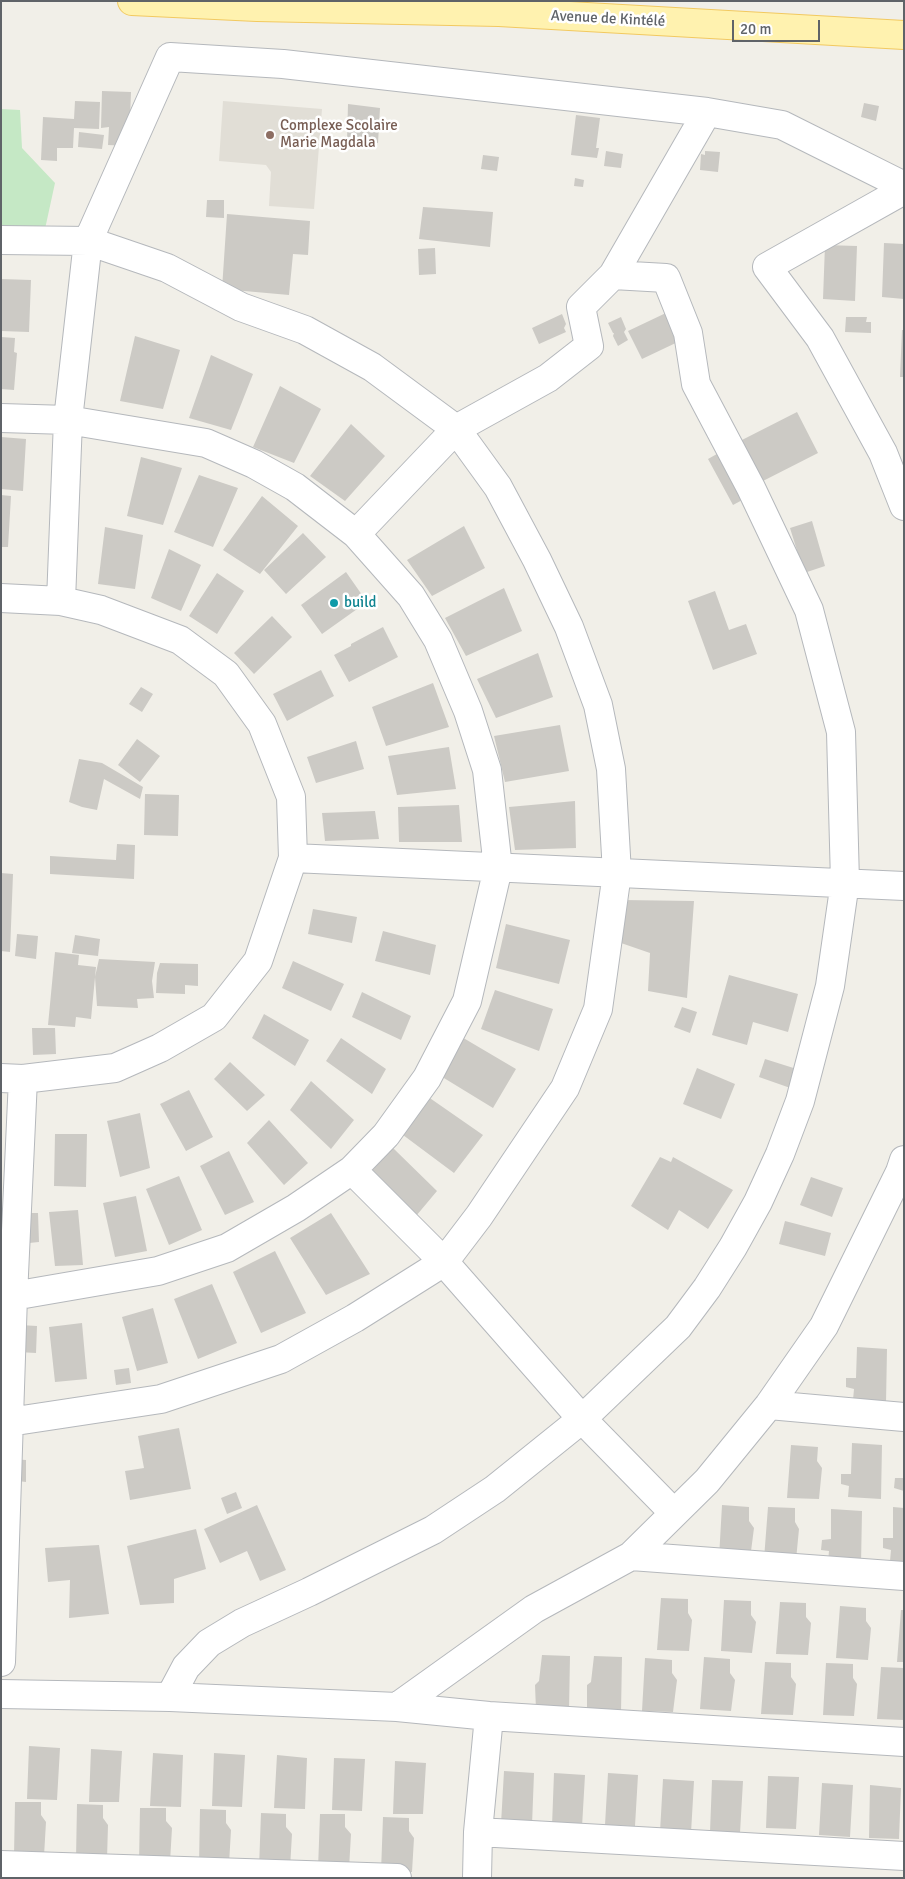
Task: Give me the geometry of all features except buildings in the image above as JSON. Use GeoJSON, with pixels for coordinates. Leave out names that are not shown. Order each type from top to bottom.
{"type":"FeatureCollection","features":[{"type":"Feature","properties":{"kind":"main road","name":"Avenue de Kintélé"},"geometry":{"type":"LineString","coordinates":[[132,1],[499,12],[904,35]]}},
{"type":"Feature","properties":{"kind":"street"},"geometry":{"type":"LineString","coordinates":[[61,600],[68,420],[88,241],[170,57],[283,64],[706,112],[782,125],[904,186]]}},
{"type":"Feature","properties":{"kind":"street"},"geometry":{"type":"LineString","coordinates":[[356,534],[456,429],[548,378],[589,346],[581,307],[613,275],[706,112]]}},
{"type":"Feature","properties":{"kind":"street"},"geometry":{"type":"LineString","coordinates":[[904,190],[767,267],[820,338],[883,453],[904,506]]}},
{"type":"Feature","properties":{"kind":"street"},"geometry":{"type":"LineString","coordinates":[[1,240],[88,241],[167,268],[241,307],[305,330],[372,367],[456,429],[498,487],[537,560],[569,626],[598,705],[611,769],[617,873],[598,1009],[565,1088],[479,1216],[444,1262],[355,1318],[281,1358],[162,1399],[9,1422]]}},
{"type":"Feature","properties":{"kind":"street"},"geometry":{"type":"LineString","coordinates":[[170,1696],[186,1667],[209,1643],[242,1623],[433,1530],[495,1489],[582,1419],[678,1327],[707,1288],[758,1202],[780,1154],[803,1092],[830,986],[845,882],[841,732],[809,610],[751,488],[696,384],[688,333],[666,278],[613,275]]}},
{"type":"Feature","properties":{"kind":"street"},"geometry":{"type":"LineString","coordinates":[[1,418],[68,420],[206,443],[254,464],[295,487],[356,534],[411,596],[438,640],[468,711],[487,770],[498,868],[467,1001],[427,1078],[386,1136],[352,1170],[296,1208],[227,1248],[158,1271],[13,1296]]}},
{"type":"Feature","properties":{"kind":"street"},"geometry":{"type":"LineString","coordinates":[[1,598],[61,600],[101,610],[180,640],[226,674],[262,724],[291,797],[293,858],[258,961],[214,1017],[160,1048],[116,1068],[12,1079],[13,1296],[1,1662]]}},
{"type":"Feature","properties":{"kind":"street"},"geometry":{"type":"LineString","coordinates":[[293,858],[904,886]]}},
{"type":"Feature","properties":{"kind":"street"},"geometry":{"type":"LineString","coordinates":[[398,1707],[534,1609],[631,1556],[707,1481],[769,1405],[824,1326],[902,1168]]}},
{"type":"Feature","properties":{"kind":"street"},"geometry":{"type":"LineString","coordinates":[[352,1170],[444,1262],[582,1419],[674,1513]]}},
{"type":"Feature","properties":{"kind":"street"},"geometry":{"type":"LineString","coordinates":[[769,1405],[904,1417]]}},
{"type":"Feature","properties":{"kind":"street"},"geometry":{"type":"LineString","coordinates":[[631,1556],[904,1576]]}},
{"type":"Feature","properties":{"kind":"street"},"geometry":{"type":"LineString","coordinates":[[1,1694],[170,1696],[398,1707],[489,1716],[904,1742]]}},
{"type":"Feature","properties":{"kind":"street"},"geometry":{"type":"LineString","coordinates":[[477,1878],[478,1832],[489,1716]]}},
{"type":"Feature","properties":{"kind":"street"},"geometry":{"type":"LineString","coordinates":[[478,1832],[904,1856]]}},
{"type":"Feature","properties":{"kind":"street"},"geometry":{"type":"LineString","coordinates":[[1,1865],[398,1878]]}},
{"type":"Feature","properties":{"kind":"shaded area","name":"Complexe Scolaire Marie Magdala"},"geometry":{"type":"Polygon","coordinates":[[[223,101],[322,109],[314,209],[269,206],[271,172],[266,165],[219,161],[223,101]]]}},
{"type":"Feature","properties":{"kind":"green space"},"geometry":{"type":"Polygon","coordinates":[[[1,109],[20,110],[22,148],[55,183],[45,229],[1,228],[1,109]]]}},
{"type":"Feature","properties":{"kind":"place","name":"Complexe Scolaire Marie Magdala"},"geometry":{"type":"Point","coordinates":[270,135]}},
{"type":"Feature","properties":{"kind":"place","name":"build"},"geometry":{"type":"Point","coordinates":[334,603]}}]}
